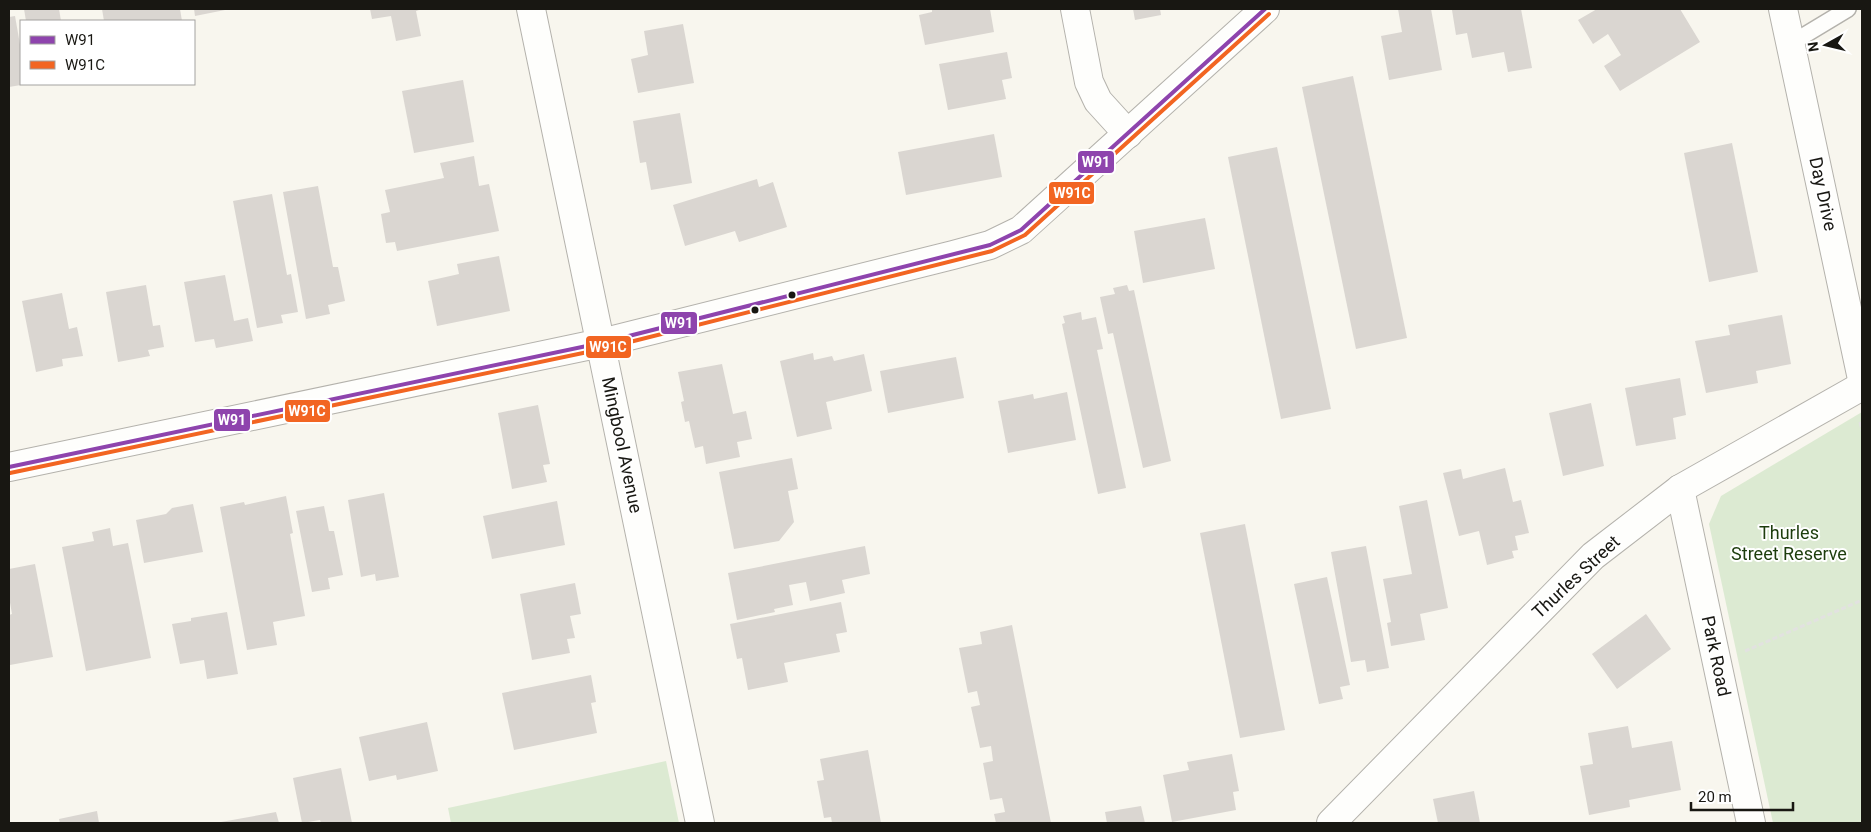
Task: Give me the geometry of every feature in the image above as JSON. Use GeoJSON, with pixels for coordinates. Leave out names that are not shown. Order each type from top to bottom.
{"type":"FeatureCollection","features":[{"type":"Feature","properties":{"kind":"street","name":"Mingbool Avenue"},"geometry":{"type":"LineString","coordinates":[[531,9],[700,823]]}},
{"type":"Feature","properties":{"kind":"street"},"geometry":{"type":"LineString","coordinates":[[1075,9],[1090,82],[1098,101],[1128,134]]}},
{"type":"Feature","properties":{"kind":"street"},"geometry":{"type":"LineString","coordinates":[[9,468],[601,344],[990,244],[1020,230],[1265,9]]}},
{"type":"Feature","properties":{"kind":"street","name":"Day Drive"},"geometry":{"type":"LineString","coordinates":[[1783,9],[1862,379]]}},
{"type":"Feature","properties":{"kind":"street","name":"Thurles Street"},"geometry":{"type":"LineString","coordinates":[[1332,823],[1593,556],[1680,489],[1862,386]]}},
{"type":"Feature","properties":{"kind":"street","name":"Park Road"},"geometry":{"type":"LineString","coordinates":[[1680,489],[1752,823]]}},
{"type":"Feature","properties":{"kind":"lane"},"geometry":{"type":"LineString","coordinates":[[1790,44],[1848,9]]}},
{"type":"Feature","properties":{"kind":"path"},"geometry":{"type":"LineString","coordinates":[[1717,663],[1862,600]]}},
{"type":"Feature","properties":{"kind":"green space","name":"Thurles Street Reserve"},"geometry":{"type":"Polygon","coordinates":[[[1862,412],[1862,823],[1773,823],[1709,524],[1721,496],[1862,412]]]}},
{"type":"Feature","properties":{"kind":"green space"},"geometry":{"type":"Polygon","coordinates":[[[666,761],[679,823],[451,823],[448,808],[666,761]]]}},
{"type":"Feature","properties":{"kind":"building"},"geometry":{"type":"Polygon","coordinates":[[[24,9],[59,9],[61,20],[26,20],[24,9]]]}},
{"type":"Feature","properties":{"kind":"building"},"geometry":{"type":"Polygon","coordinates":[[[102,9],[180,9],[182,20],[104,20],[102,9]]]}},
{"type":"Feature","properties":{"kind":"building"},"geometry":{"type":"Polygon","coordinates":[[[194,9],[225,9],[225,10],[195,16],[194,9]]]}},
{"type":"Feature","properties":{"kind":"building"},"geometry":{"type":"Polygon","coordinates":[[[370,9],[422,9],[416,11],[421,36],[396,41],[391,16],[372,19],[370,9]]]}},
{"type":"Feature","properties":{"kind":"building"},"geometry":{"type":"Polygon","coordinates":[[[932,9],[990,9],[994,32],[925,45],[919,15],[932,12],[932,9]]]}},
{"type":"Feature","properties":{"kind":"building"},"geometry":{"type":"Polygon","coordinates":[[[1133,9],[1160,9],[1161,15],[1135,20],[1133,9]]]}},
{"type":"Feature","properties":{"kind":"building"},"geometry":{"type":"Polygon","coordinates":[[[1398,9],[1431,9],[1442,70],[1389,80],[1381,36],[1402,32],[1398,9]]]}},
{"type":"Feature","properties":{"kind":"building"},"geometry":{"type":"Polygon","coordinates":[[[1521,9],[1532,68],[1508,72],[1504,52],[1472,58],[1467,33],[1456,35],[1452,10],[1521,9]]]}},
{"type":"Feature","properties":{"kind":"building"},"geometry":{"type":"Polygon","coordinates":[[[1597,9],[1680,9],[1700,42],[1620,91],[1604,66],[1621,55],[1608,34],[1593,44],[1578,20],[1597,9]]]}},
{"type":"Feature","properties":{"kind":"building"},"geometry":{"type":"Polygon","coordinates":[[[15,16],[20,44],[21,85],[9,87],[9,17],[15,16]]]}},
{"type":"Feature","properties":{"kind":"building"},"geometry":{"type":"Polygon","coordinates":[[[683,24],[694,83],[638,93],[631,59],[648,55],[644,31],[683,24]]]}},
{"type":"Feature","properties":{"kind":"building"},"geometry":{"type":"Polygon","coordinates":[[[1007,52],[1012,78],[1002,80],[1006,99],[948,110],[939,64],[1007,52]]]}},
{"type":"Feature","properties":{"kind":"building"},"geometry":{"type":"Polygon","coordinates":[[[1353,76],[1407,338],[1356,349],[1302,87],[1353,76]]]}},
{"type":"Feature","properties":{"kind":"building"},"geometry":{"type":"Polygon","coordinates":[[[463,80],[474,142],[414,153],[402,91],[463,80]]]}},
{"type":"Feature","properties":{"kind":"building"},"geometry":{"type":"Polygon","coordinates":[[[680,113],[692,183],[651,190],[646,162],[640,163],[633,121],[680,113]]]}},
{"type":"Feature","properties":{"kind":"building"},"geometry":{"type":"Polygon","coordinates":[[[994,134],[1002,177],[906,195],[898,152],[994,134]]]}},
{"type":"Feature","properties":{"kind":"building"},"geometry":{"type":"Polygon","coordinates":[[[1732,143],[1758,272],[1709,282],[1684,153],[1732,143]]]}},
{"type":"Feature","properties":{"kind":"building"},"geometry":{"type":"Polygon","coordinates":[[[1277,147],[1331,409],[1281,419],[1228,157],[1277,147]]]}},
{"type":"Feature","properties":{"kind":"building"},"geometry":{"type":"Polygon","coordinates":[[[474,156],[479,186],[489,184],[499,231],[397,251],[395,242],[386,243],[381,214],[390,212],[385,190],[444,178],[440,163],[474,156]]]}},
{"type":"Feature","properties":{"kind":"building"},"geometry":{"type":"Polygon","coordinates":[[[757,179],[759,187],[773,182],[787,227],[739,242],[735,231],[685,246],[673,205],[757,179]]]}},
{"type":"Feature","properties":{"kind":"building"},"geometry":{"type":"Polygon","coordinates":[[[318,186],[333,267],[338,267],[345,301],[328,305],[330,314],[306,319],[283,192],[318,186]]]}},
{"type":"Feature","properties":{"kind":"building"},"geometry":{"type":"Polygon","coordinates":[[[272,194],[287,275],[291,274],[298,312],[281,315],[283,323],[257,328],[233,201],[272,194]]]}},
{"type":"Feature","properties":{"kind":"building"},"geometry":{"type":"Polygon","coordinates":[[[1205,218],[1215,269],[1143,283],[1134,231],[1205,218]]]}},
{"type":"Feature","properties":{"kind":"building"},"geometry":{"type":"Polygon","coordinates":[[[499,256],[510,311],[437,326],[428,281],[459,274],[457,264],[499,256]]]}},
{"type":"Feature","properties":{"kind":"building"},"geometry":{"type":"Polygon","coordinates":[[[225,275],[234,321],[248,318],[253,341],[216,348],[214,339],[195,342],[184,282],[225,275]]]}},
{"type":"Feature","properties":{"kind":"building"},"geometry":{"type":"Polygon","coordinates":[[[146,285],[153,326],[160,325],[164,347],[148,350],[150,356],[118,362],[106,292],[146,285]]]}},
{"type":"Feature","properties":{"kind":"building"},"geometry":{"type":"Polygon","coordinates":[[[1127,285],[1129,291],[1134,290],[1171,461],[1143,468],[1113,333],[1108,334],[1100,297],[1115,294],[1113,288],[1127,285]]]}},
{"type":"Feature","properties":{"kind":"building"},"geometry":{"type":"Polygon","coordinates":[[[62,293],[69,329],[77,327],[83,356],[62,359],[63,366],[36,372],[22,301],[62,293]]]}},
{"type":"Feature","properties":{"kind":"building"},"geometry":{"type":"Polygon","coordinates":[[[1081,312],[1082,320],[1096,317],[1103,349],[1097,350],[1126,488],[1098,494],[1062,324],[1065,323],[1063,316],[1081,312]]]}},
{"type":"Feature","properties":{"kind":"building"},"geometry":{"type":"Polygon","coordinates":[[[1782,315],[1791,364],[1756,371],[1758,383],[1706,393],[1695,341],[1730,335],[1728,325],[1782,315]]]}},
{"type":"Feature","properties":{"kind":"building"},"geometry":{"type":"Polygon","coordinates":[[[813,353],[814,360],[832,356],[834,361],[864,354],[872,391],[826,402],[832,429],[797,437],[780,361],[813,353]]]}},
{"type":"Feature","properties":{"kind":"building"},"geometry":{"type":"Polygon","coordinates":[[[956,357],[964,398],[888,413],[880,371],[956,357]]]}},
{"type":"Feature","properties":{"kind":"building"},"geometry":{"type":"Polygon","coordinates":[[[722,364],[733,414],[746,411],[752,439],[737,442],[740,457],[706,464],[703,446],[695,448],[689,421],[685,422],[681,402],[684,401],[678,372],[722,364]]]}},
{"type":"Feature","properties":{"kind":"building"},"geometry":{"type":"Polygon","coordinates":[[[1680,378],[1686,415],[1673,418],[1676,439],[1636,446],[1625,388],[1680,378]]]}},
{"type":"Feature","properties":{"kind":"building"},"geometry":{"type":"Polygon","coordinates":[[[1067,392],[1076,440],[1008,453],[998,401],[1033,394],[1034,399],[1067,392]]]}},
{"type":"Feature","properties":{"kind":"building"},"geometry":{"type":"Polygon","coordinates":[[[1591,403],[1604,466],[1563,476],[1549,413],[1591,403]]]}},
{"type":"Feature","properties":{"kind":"building"},"geometry":{"type":"Polygon","coordinates":[[[538,405],[550,464],[543,465],[547,482],[512,489],[498,413],[538,405]]]}},
{"type":"Feature","properties":{"kind":"building"},"geometry":{"type":"Polygon","coordinates":[[[792,458],[798,489],[788,491],[794,522],[779,541],[734,549],[719,472],[792,458]]]}},
{"type":"Feature","properties":{"kind":"building"},"geometry":{"type":"Polygon","coordinates":[[[1505,468],[1513,502],[1521,500],[1529,533],[1515,536],[1518,550],[1512,551],[1514,558],[1487,565],[1479,531],[1459,536],[1443,473],[1461,469],[1463,479],[1505,468]]]}},
{"type":"Feature","properties":{"kind":"building"},"geometry":{"type":"Polygon","coordinates":[[[384,493],[399,577],[376,581],[375,574],[361,577],[348,500],[384,493]]]}},
{"type":"Feature","properties":{"kind":"building"},"geometry":{"type":"Polygon","coordinates":[[[286,496],[293,533],[290,534],[305,616],[273,622],[277,645],[247,650],[220,507],[244,502],[245,505],[286,496]]]}},
{"type":"Feature","properties":{"kind":"building"},"geometry":{"type":"Polygon","coordinates":[[[1427,500],[1448,608],[1420,614],[1425,640],[1391,646],[1387,623],[1391,622],[1383,579],[1412,574],[1399,506],[1427,500]]]}},
{"type":"Feature","properties":{"kind":"building"},"geometry":{"type":"Polygon","coordinates":[[[557,501],[565,545],[492,559],[483,516],[557,501]]]}},
{"type":"Feature","properties":{"kind":"building"},"geometry":{"type":"Polygon","coordinates":[[[193,504],[203,552],[144,563],[136,520],[166,514],[172,508],[193,504]]]}},
{"type":"Feature","properties":{"kind":"building"},"geometry":{"type":"Polygon","coordinates":[[[324,506],[329,531],[334,531],[343,575],[328,578],[330,589],[312,592],[296,511],[324,506]]]}},
{"type":"Feature","properties":{"kind":"building"},"geometry":{"type":"Polygon","coordinates":[[[1245,524],[1285,730],[1240,738],[1200,533],[1245,524]]]}},
{"type":"Feature","properties":{"kind":"building"},"geometry":{"type":"Polygon","coordinates":[[[110,528],[113,546],[128,543],[151,658],[86,671],[62,547],[94,541],[92,532],[110,528]]]}},
{"type":"Feature","properties":{"kind":"building"},"geometry":{"type":"Polygon","coordinates":[[[865,546],[870,574],[842,580],[845,593],[810,601],[806,582],[789,585],[793,605],[774,609],[775,612],[737,620],[728,573],[865,546]]]}},
{"type":"Feature","properties":{"kind":"building"},"geometry":{"type":"Polygon","coordinates":[[[1366,546],[1389,668],[1367,672],[1365,660],[1351,662],[1331,552],[1366,546]]]}},
{"type":"Feature","properties":{"kind":"building"},"geometry":{"type":"Polygon","coordinates":[[[35,564],[53,657],[10,665],[9,615],[12,614],[9,597],[9,569],[35,564]]]}},
{"type":"Feature","properties":{"kind":"building"},"geometry":{"type":"Polygon","coordinates":[[[1327,577],[1350,685],[1340,687],[1343,699],[1319,704],[1294,584],[1327,577]]]}},
{"type":"Feature","properties":{"kind":"building"},"geometry":{"type":"Polygon","coordinates":[[[575,583],[581,614],[570,616],[575,638],[567,639],[570,653],[532,660],[520,594],[575,583]]]}},
{"type":"Feature","properties":{"kind":"building"},"geometry":{"type":"Polygon","coordinates":[[[841,602],[847,632],[836,634],[840,652],[784,663],[788,682],[748,690],[742,658],[737,659],[730,624],[841,602]]]}},
{"type":"Feature","properties":{"kind":"building"},"geometry":{"type":"Polygon","coordinates":[[[227,612],[238,674],[207,679],[204,660],[180,664],[172,624],[191,621],[191,618],[227,612]]]}},
{"type":"Feature","properties":{"kind":"building"},"geometry":{"type":"Polygon","coordinates":[[[1646,614],[1671,649],[1617,689],[1592,654],[1646,614]]]}},
{"type":"Feature","properties":{"kind":"building"},"geometry":{"type":"Polygon","coordinates":[[[1012,625],[1051,823],[996,823],[994,814],[1005,812],[1002,798],[990,800],[983,763],[993,761],[991,746],[980,748],[971,707],[980,705],[977,691],[968,693],[959,648],[982,644],[980,632],[1012,625]]]}},
{"type":"Feature","properties":{"kind":"building"},"geometry":{"type":"Polygon","coordinates":[[[591,675],[596,702],[591,703],[597,733],[514,750],[502,693],[591,675]]]}},
{"type":"Feature","properties":{"kind":"building"},"geometry":{"type":"Polygon","coordinates":[[[427,722],[438,771],[397,780],[396,775],[369,781],[359,737],[427,722]]]}},
{"type":"Feature","properties":{"kind":"building"},"geometry":{"type":"Polygon","coordinates":[[[1628,726],[1632,748],[1672,741],[1681,790],[1629,800],[1630,807],[1589,815],[1580,766],[1593,764],[1588,733],[1628,726]]]}},
{"type":"Feature","properties":{"kind":"building"},"geometry":{"type":"Polygon","coordinates":[[[868,750],[881,823],[832,823],[831,817],[824,818],[817,781],[824,780],[820,759],[868,750]]]}},
{"type":"Feature","properties":{"kind":"building"},"geometry":{"type":"Polygon","coordinates":[[[1232,754],[1239,791],[1233,792],[1236,810],[1172,822],[1163,775],[1189,770],[1187,762],[1232,754]]]}},
{"type":"Feature","properties":{"kind":"building"},"geometry":{"type":"Polygon","coordinates":[[[341,768],[352,823],[321,823],[320,820],[302,823],[293,778],[341,768]]]}},
{"type":"Feature","properties":{"kind":"building"},"geometry":{"type":"Polygon","coordinates":[[[1474,791],[1480,823],[1438,823],[1433,799],[1474,791]]]}},
{"type":"Feature","properties":{"kind":"building"},"geometry":{"type":"Polygon","coordinates":[[[1141,806],[1145,823],[1107,823],[1105,812],[1141,806]]]}},
{"type":"Feature","properties":{"kind":"building"},"geometry":{"type":"Polygon","coordinates":[[[97,811],[99,823],[60,823],[59,819],[97,811]]]}},
{"type":"Feature","properties":{"kind":"building"},"geometry":{"type":"Polygon","coordinates":[[[276,812],[279,823],[221,823],[221,822],[276,812]]]}},
{"type":"Feature","properties":{"kind":"transit line","name":"W91"},"geometry":{"type":"LineString","coordinates":[[9,467],[601,343],[990,245],[1021,230],[1265,9]]}},
{"type":"Feature","properties":{"kind":"transit line","name":"W91C"},"geometry":{"type":"LineString","coordinates":[[10,473],[602,349],[992,251],[1025,235],[1269,14]]}}]}
